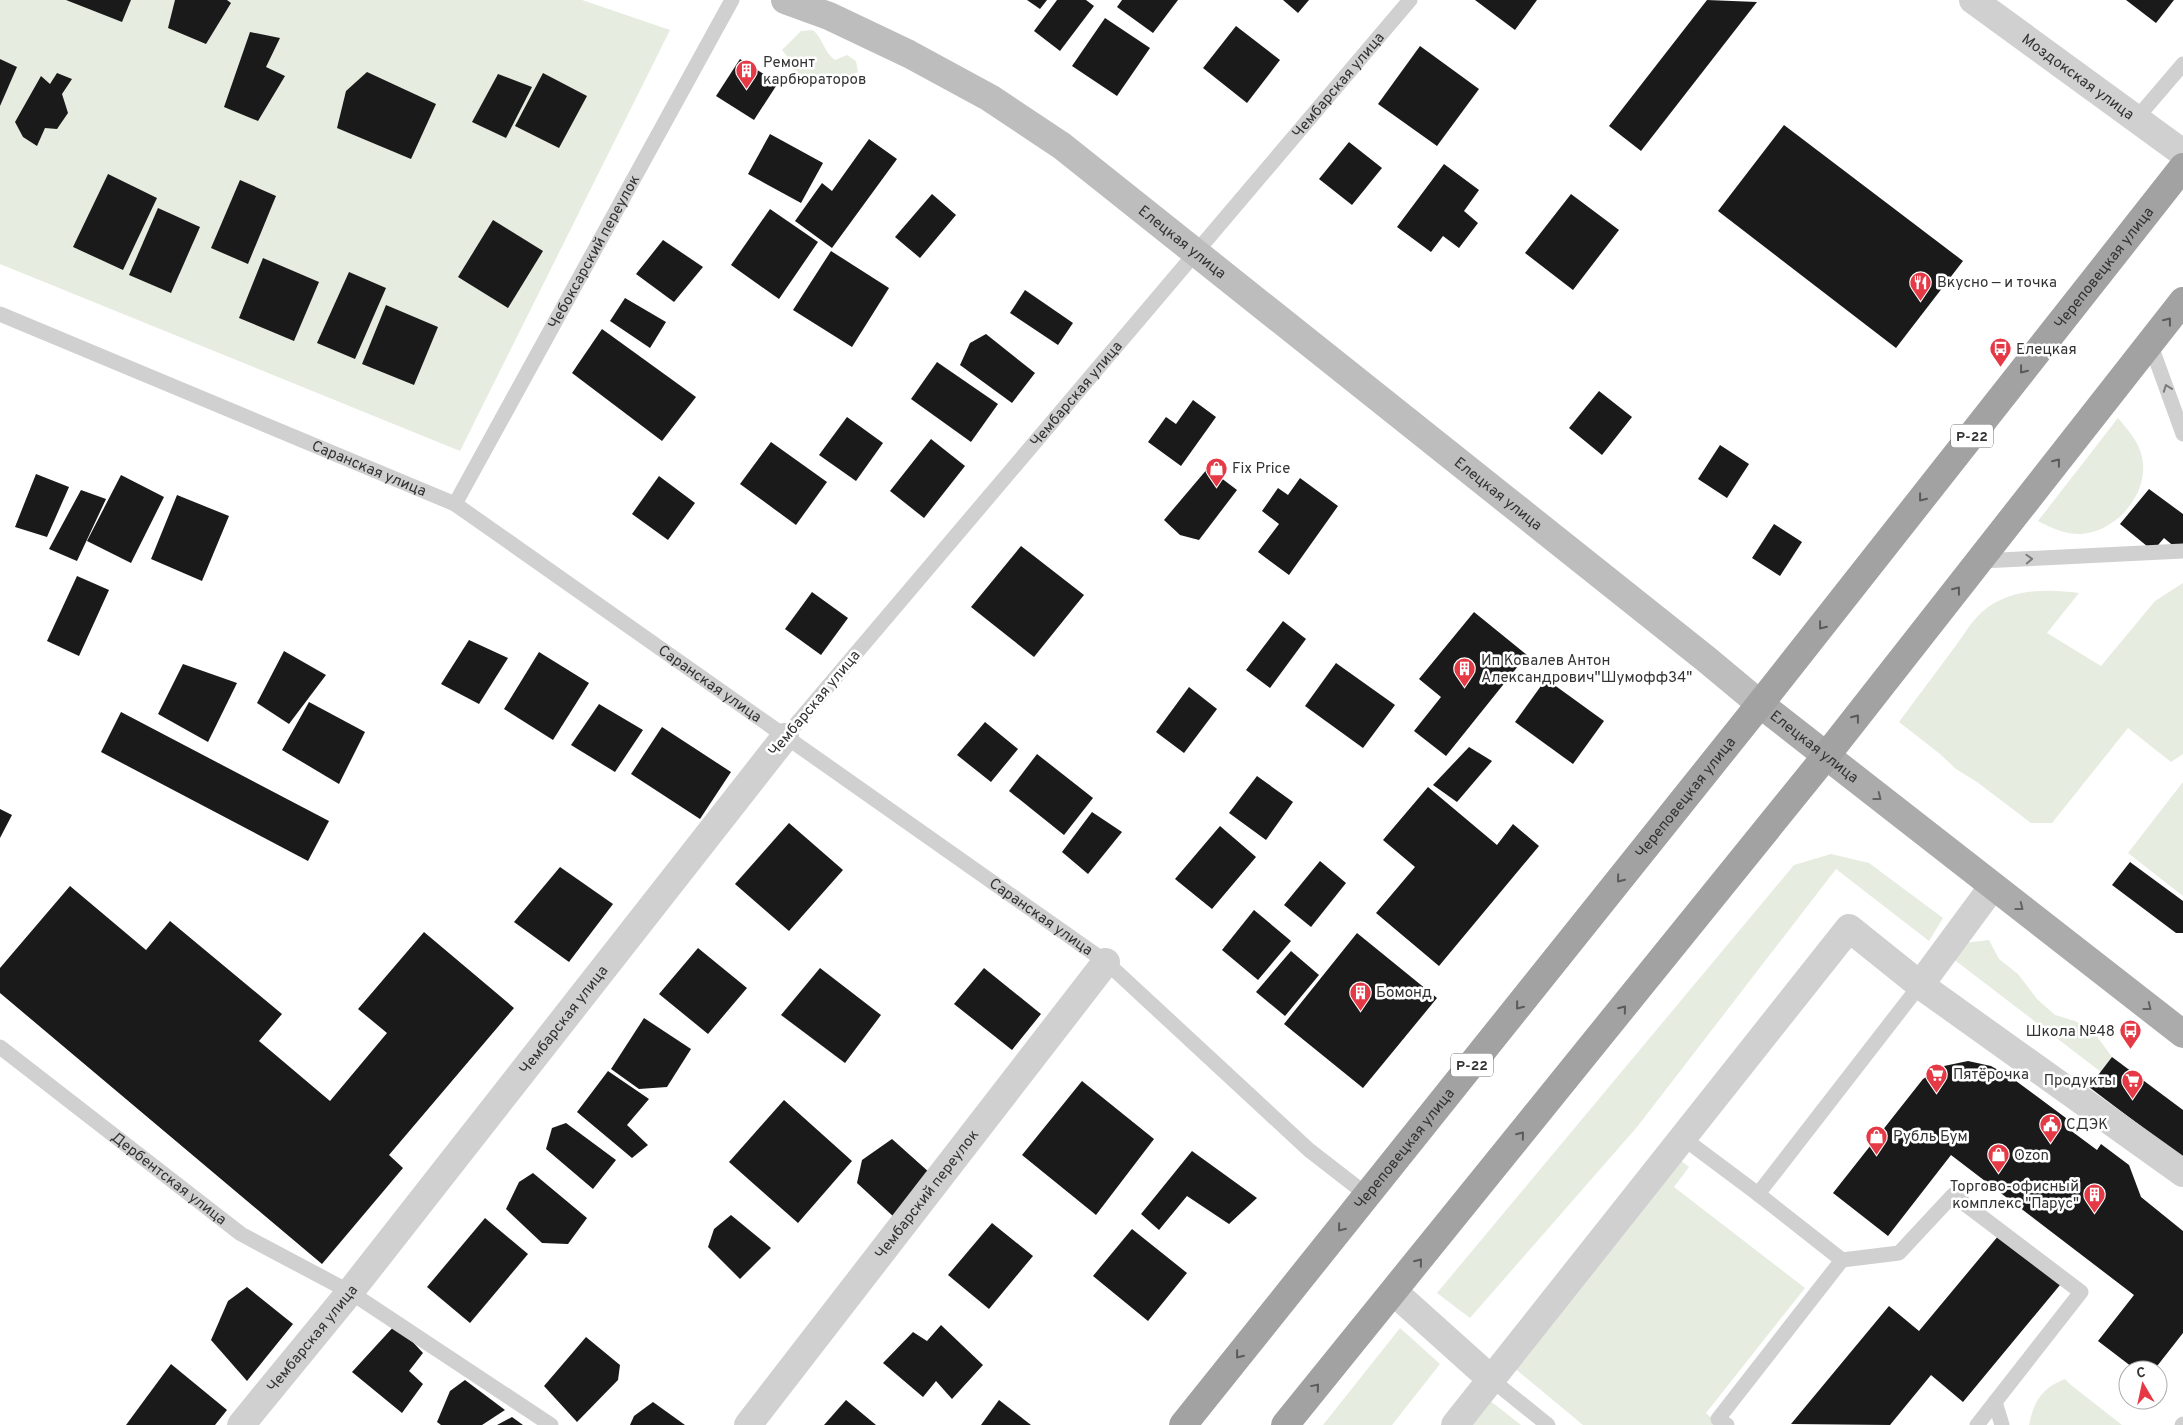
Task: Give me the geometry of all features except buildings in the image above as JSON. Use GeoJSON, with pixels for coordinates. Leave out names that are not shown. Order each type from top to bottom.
{"type":"FeatureCollection","features":[{"type":"Feature","properties":{"kind":"highway","name":"Череповецкая улица"},"geometry":{"type":"LineString","coordinates":[[1183,1425],[1760,704],[2183,167]]}},
{"type":"Feature","properties":{"kind":"highway"},"geometry":{"type":"LineString","coordinates":[[1285,1425],[1826,756],[2183,301]]}},
{"type":"Feature","properties":{"kind":"main road","name":"Елецкая улица"},"geometry":{"type":"LineString","coordinates":[[785,0],[829,16],[909,54],[990,98],[1062,146],[1197,252],[1760,704],[2183,1034]]}},
{"type":"Feature","properties":{"kind":"street","name":"Моздокская улица"},"geometry":{"type":"LineString","coordinates":[[1973,0],[2183,153]]}},
{"type":"Feature","properties":{"kind":"street","name":"Чембарская улица"},"geometry":{"type":"LineString","coordinates":[[241,1425],[350,1292],[785,737]]}},
{"type":"Feature","properties":{"kind":"street"},"geometry":{"type":"LineString","coordinates":[[1920,985],[1993,886]]}},
{"type":"Feature","properties":{"kind":"street"},"geometry":{"type":"LineString","coordinates":[[1454,1425],[1492,1380],[1849,928],[1920,985],[2183,1173]]}},
{"type":"Feature","properties":{"kind":"street","name":"Чембарский переулок"},"geometry":{"type":"LineString","coordinates":[[748,1425],[1106,962]]}},
{"type":"Feature","properties":{"kind":"street"},"geometry":{"type":"LineString","coordinates":[[1394,1292],[1492,1380]]}},
{"type":"Feature","properties":{"kind":"lane","name":"Чебоксарский переулок"},"geometry":{"type":"LineString","coordinates":[[455,504],[732,0]]}},
{"type":"Feature","properties":{"kind":"lane","name":"Чембарская улица"},"geometry":{"type":"LineString","coordinates":[[785,737],[1410,0]]}},
{"type":"Feature","properties":{"kind":"lane"},"geometry":{"type":"LineString","coordinates":[[2136,119],[2183,64]]}},
{"type":"Feature","properties":{"kind":"lane","name":"Саранская улица"},"geometry":{"type":"LineString","coordinates":[[0,314],[455,504],[1106,962],[1309,1150],[1367,1195]]}},
{"type":"Feature","properties":{"kind":"lane"},"geometry":{"type":"LineString","coordinates":[[2150,343],[2183,434]]}},
{"type":"Feature","properties":{"kind":"lane"},"geometry":{"type":"LineString","coordinates":[[1980,561],[2183,551]]}},
{"type":"Feature","properties":{"kind":"lane"},"geometry":{"type":"LineString","coordinates":[[1758,1194],[1920,985]]}},
{"type":"Feature","properties":{"kind":"lane","name":"Дербентская улица"},"geometry":{"type":"LineString","coordinates":[[0,1046],[241,1234],[350,1292],[551,1425]]}},
{"type":"Feature","properties":{"kind":"lane"},"geometry":{"type":"LineString","coordinates":[[1683,1138],[1842,1260]]}},
{"type":"Feature","properties":{"kind":"lane"},"geometry":{"type":"LineString","coordinates":[[1727,1425],[1718,1419],[1842,1260],[1899,1253],[1953,1194],[2081,1292],[1977,1425]]}},
{"type":"Feature","properties":{"kind":"lane"},"geometry":{"type":"LineString","coordinates":[[1492,1380],[1548,1425]]}},
{"type":"Feature","properties":{"kind":"lane"},"geometry":{"type":"LineString","coordinates":[[1995,1402],[2002,1425]]}},
{"type":"Feature","properties":{"kind":"shaded area"},"geometry":{"type":"Polygon","coordinates":[[[0,0],[582,0],[670,30],[460,451],[0,264],[0,0]]]}},
{"type":"Feature","properties":{"kind":"shaded area"},"geometry":{"type":"Polygon","coordinates":[[[813,30],[831,57],[835,60],[847,55],[856,61],[858,72],[846,77],[827,75],[818,80],[806,81],[794,73],[792,62],[782,50],[801,31],[813,30]]]}},
{"type":"Feature","properties":{"kind":"shaded area"},"geometry":{"type":"Polygon","coordinates":[[[2118,418],[2136,441],[2142,457],[2143,471],[2141,484],[2128,508],[2107,526],[2082,534],[2059,530],[2038,521],[2118,418]]]}},
{"type":"Feature","properties":{"kind":"shaded area"},"geometry":{"type":"Polygon","coordinates":[[[2183,583],[2183,754],[2171,762],[2128,728],[2052,823],[2031,823],[1977,782],[1956,769],[1899,722],[1976,618],[1986,608],[1998,601],[2011,596],[2037,591],[2079,593],[2047,633],[2101,666],[2155,601],[2183,583]]]}},
{"type":"Feature","properties":{"kind":"shaded area"},"geometry":{"type":"Polygon","coordinates":[[[2183,782],[2183,896],[2128,853],[2183,782]]]}},
{"type":"Feature","properties":{"kind":"shaded area"},"geometry":{"type":"Polygon","coordinates":[[[1831,854],[1869,863],[1943,918],[1929,941],[1836,869],[1637,1127],[1470,1318],[1437,1293],[1794,865],[1831,854]]]}},
{"type":"Feature","properties":{"kind":"shaded area"},"geometry":{"type":"Polygon","coordinates":[[[1989,940],[1999,959],[2018,974],[2037,999],[2055,1015],[2075,1021],[2093,1031],[2112,1057],[2101,1072],[1952,958],[1964,943],[1989,940]]]}},
{"type":"Feature","properties":{"kind":"shaded area"},"geometry":{"type":"Polygon","coordinates":[[[1675,1156],[1689,1167],[1674,1187],[1805,1288],[1706,1413],[1719,1425],[1583,1425],[1512,1366],[1675,1156]]]}},
{"type":"Feature","properties":{"kind":"shaded area"},"geometry":{"type":"Polygon","coordinates":[[[1400,1328],[1440,1364],[1392,1425],[1323,1425],[1400,1328]]]}},
{"type":"Feature","properties":{"kind":"shaded area"},"geometry":{"type":"Polygon","coordinates":[[[2065,1379],[2122,1425],[2029,1425],[2040,1396],[2050,1387],[2065,1379]]]}},
{"type":"Feature","properties":{"kind":"shaded area"},"geometry":{"type":"Polygon","coordinates":[[[1489,1400],[1521,1425],[1469,1425],[1489,1400]]]}},
{"type":"Feature","properties":{"kind":"place","name":"Ремонт карбюраторов"},"geometry":{"type":"Point","coordinates":[747,90]}},
{"type":"Feature","properties":{"kind":"place","name":"Вкусно — и точка"},"geometry":{"type":"Point","coordinates":[1921,301]}},
{"type":"Feature","properties":{"kind":"place","name":"Елецкая"},"geometry":{"type":"Point","coordinates":[2000,368]}},
{"type":"Feature","properties":{"kind":"place","name":"Fix Price"},"geometry":{"type":"Point","coordinates":[1216,487]}},
{"type":"Feature","properties":{"kind":"place","name":"Ип Ковалев Антон Александрович\"Шумофф34\""},"geometry":{"type":"Point","coordinates":[1465,688]}},
{"type":"Feature","properties":{"kind":"place","name":"Бомонд"},"geometry":{"type":"Point","coordinates":[1360,1011]}},
{"type":"Feature","properties":{"kind":"place","name":"Школа №48"},"geometry":{"type":"Point","coordinates":[2131,1050]}},
{"type":"Feature","properties":{"kind":"place","name":"Пятёрочка"},"geometry":{"type":"Point","coordinates":[1937,1093]}},
{"type":"Feature","properties":{"kind":"place","name":"Продукты"},"geometry":{"type":"Point","coordinates":[2132,1099]}},
{"type":"Feature","properties":{"kind":"place","name":"СДЭК"},"geometry":{"type":"Point","coordinates":[2050,1143]}},
{"type":"Feature","properties":{"kind":"place","name":"Рубль Бум"},"geometry":{"type":"Point","coordinates":[1877,1155]}},
{"type":"Feature","properties":{"kind":"place","name":"Ozon"},"geometry":{"type":"Point","coordinates":[1998,1174]}},
{"type":"Feature","properties":{"kind":"place","name":"Торгово-офисный комплекс \"Парус\""},"geometry":{"type":"Point","coordinates":[2095,1214]}}]}
